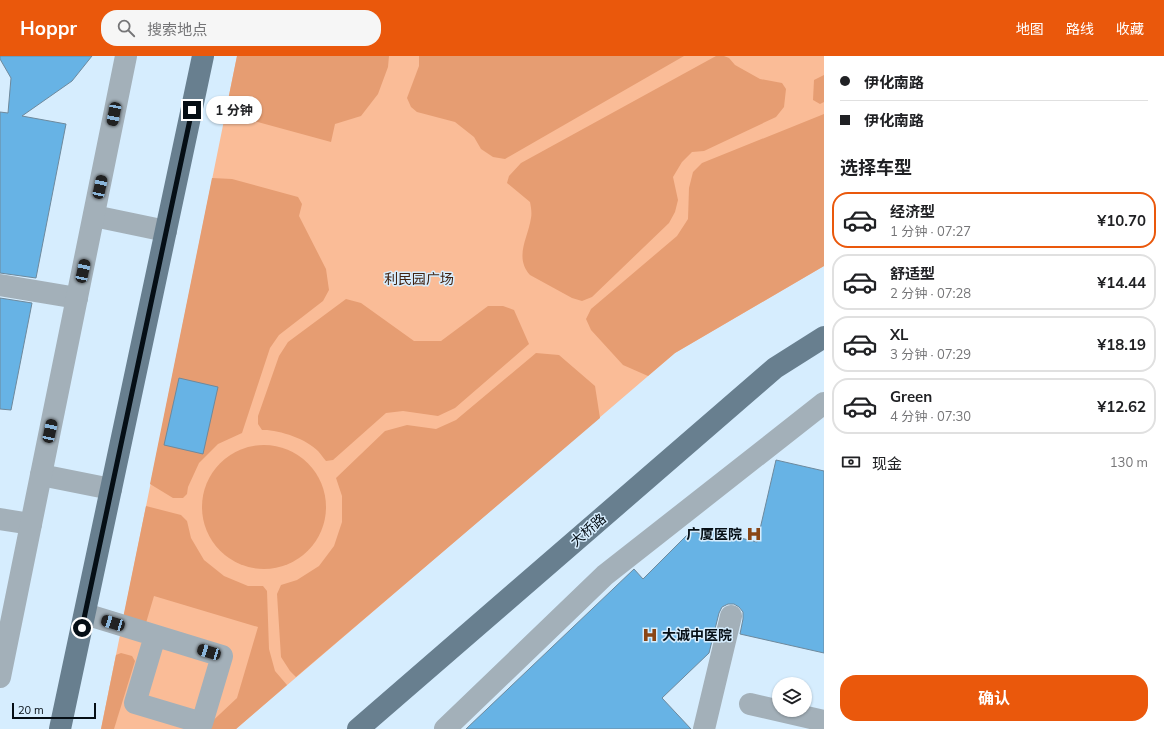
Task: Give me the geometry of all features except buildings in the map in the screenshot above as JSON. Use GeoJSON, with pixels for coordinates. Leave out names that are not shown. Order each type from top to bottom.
{"type":"FeatureCollection","features":[{"type":"Feature","properties":{"kind":"main road"},"geometry":{"type":"LineString","coordinates":[[60,729],[203,56]]}},
{"type":"Feature","properties":{"kind":"main road","name":"大桥路"},"geometry":{"type":"LineString","coordinates":[[358,729],[775,368],[824,337]]}},
{"type":"Feature","properties":{"kind":"lane"},"geometry":{"type":"LineString","coordinates":[[0,677],[126,56]]}},
{"type":"Feature","properties":{"kind":"lane"},"geometry":{"type":"LineString","coordinates":[[94,216],[166,231]]}},
{"type":"Feature","properties":{"kind":"lane"},"geometry":{"type":"LineString","coordinates":[[0,285],[77,298]]}},
{"type":"Feature","properties":{"kind":"lane"},"geometry":{"type":"LineString","coordinates":[[445,729],[605,576],[824,403]]}},
{"type":"Feature","properties":{"kind":"lane"},"geometry":{"type":"LineString","coordinates":[[41,475],[111,489]]}},
{"type":"Feature","properties":{"kind":"lane"},"geometry":{"type":"LineString","coordinates":[[0,519],[31,524]]}},
{"type":"Feature","properties":{"kind":"lane"},"geometry":{"type":"LineString","coordinates":[[85,614],[222,656],[202,723],[135,703],[155,636]]}},
{"type":"Feature","properties":{"kind":"lane"},"geometry":{"type":"LineString","coordinates":[[704,729],[731,616]]}},
{"type":"Feature","properties":{"kind":"lane"},"geometry":{"type":"LineString","coordinates":[[750,704],[824,721]]}},
{"type":"Feature","properties":{"kind":"green space","name":"利民园广场"},"geometry":{"type":"Polygon","coordinates":[[[237,56],[824,56],[824,266],[675,353],[236,729],[101,729],[237,56]]]}},
{"type":"Feature","properties":{"kind":"shaded area"},"geometry":{"type":"Polygon","coordinates":[[[237,56],[389,56],[388,67],[378,94],[361,116],[335,124],[331,142],[232,115],[227,105],[237,56]]]}},
{"type":"Feature","properties":{"kind":"shaded area"},"geometry":{"type":"Polygon","coordinates":[[[419,56],[684,56],[505,159],[493,157],[481,149],[474,137],[455,122],[417,112],[411,107],[407,98],[419,66],[419,56]]]}},
{"type":"Feature","properties":{"kind":"shaded area"},"geometry":{"type":"Polygon","coordinates":[[[716,56],[724,56],[729,58],[735,65],[760,79],[782,83],[786,89],[784,107],[776,117],[704,151],[692,152],[682,162],[673,177],[678,200],[675,212],[669,223],[592,297],[582,301],[572,298],[530,275],[525,268],[522,254],[531,216],[530,202],[507,183],[509,176],[521,163],[716,56]]]}},
{"type":"Feature","properties":{"kind":"shaded area"},"geometry":{"type":"Polygon","coordinates":[[[824,75],[824,102],[820,104],[813,100],[814,80],[824,75]]]}},
{"type":"Feature","properties":{"kind":"shaded area"},"geometry":{"type":"Polygon","coordinates":[[[824,114],[824,266],[675,353],[648,376],[623,365],[591,330],[586,319],[591,309],[677,236],[688,219],[689,188],[693,172],[702,163],[824,114]]]}},
{"type":"Feature","properties":{"kind":"shaded area"},"geometry":{"type":"Polygon","coordinates":[[[212,178],[232,179],[298,197],[302,204],[299,216],[326,269],[329,290],[323,301],[279,335],[270,348],[242,433],[218,444],[199,463],[188,487],[187,494],[183,498],[173,498],[150,484],[212,178]]]}},
{"type":"Feature","properties":{"kind":"shaded area"},"geometry":{"type":"Polygon","coordinates":[[[346,299],[361,303],[414,341],[441,341],[488,306],[503,306],[514,310],[529,344],[455,408],[438,416],[403,411],[386,413],[333,460],[326,461],[313,447],[299,439],[276,431],[262,430],[258,424],[258,416],[279,356],[288,342],[346,299]]]}},
{"type":"Feature","properties":{"kind":"shaded area"},"geometry":{"type":"Polygon","coordinates":[[[536,353],[559,355],[595,386],[600,418],[296,677],[281,657],[277,594],[281,585],[297,580],[319,566],[334,546],[342,522],[342,496],[336,478],[385,431],[407,425],[436,429],[456,420],[536,353]]]}},
{"type":"Feature","properties":{"kind":"shaded area"},"geometry":{"type":"Polygon","coordinates":[[[264,445],[276,446],[288,450],[298,455],[308,463],[316,473],[321,483],[325,495],[325,519],[321,531],[316,541],[308,551],[298,559],[288,564],[276,568],[264,569],[252,568],[240,564],[230,559],[220,551],[212,541],[207,531],[203,519],[202,507],[203,495],[207,483],[212,473],[220,463],[230,455],[240,450],[252,446],[264,445]]]}},
{"type":"Feature","properties":{"kind":"shaded area"},"geometry":{"type":"Polygon","coordinates":[[[146,506],[181,515],[187,521],[191,538],[204,560],[224,576],[248,586],[263,586],[267,591],[269,649],[275,671],[287,685],[236,729],[204,729],[237,698],[258,627],[154,596],[146,623],[123,618],[146,506]]]}},
{"type":"Feature","properties":{"kind":"shaded area"},"geometry":{"type":"Polygon","coordinates":[[[121,653],[132,656],[135,661],[114,729],[101,729],[116,655],[121,653]]]}},
{"type":"Feature","properties":{"kind":"place","name":"广厦医院"},"geometry":{"type":"Point","coordinates":[754,534]}},
{"type":"Feature","properties":{"kind":"place","name":"大诚中医院"},"geometry":{"type":"Point","coordinates":[650,635]}},
{"type":"Feature","properties":{"kind":"route"},"geometry":{"type":"LineString","coordinates":[[82,628],[192,110]]}}]}
